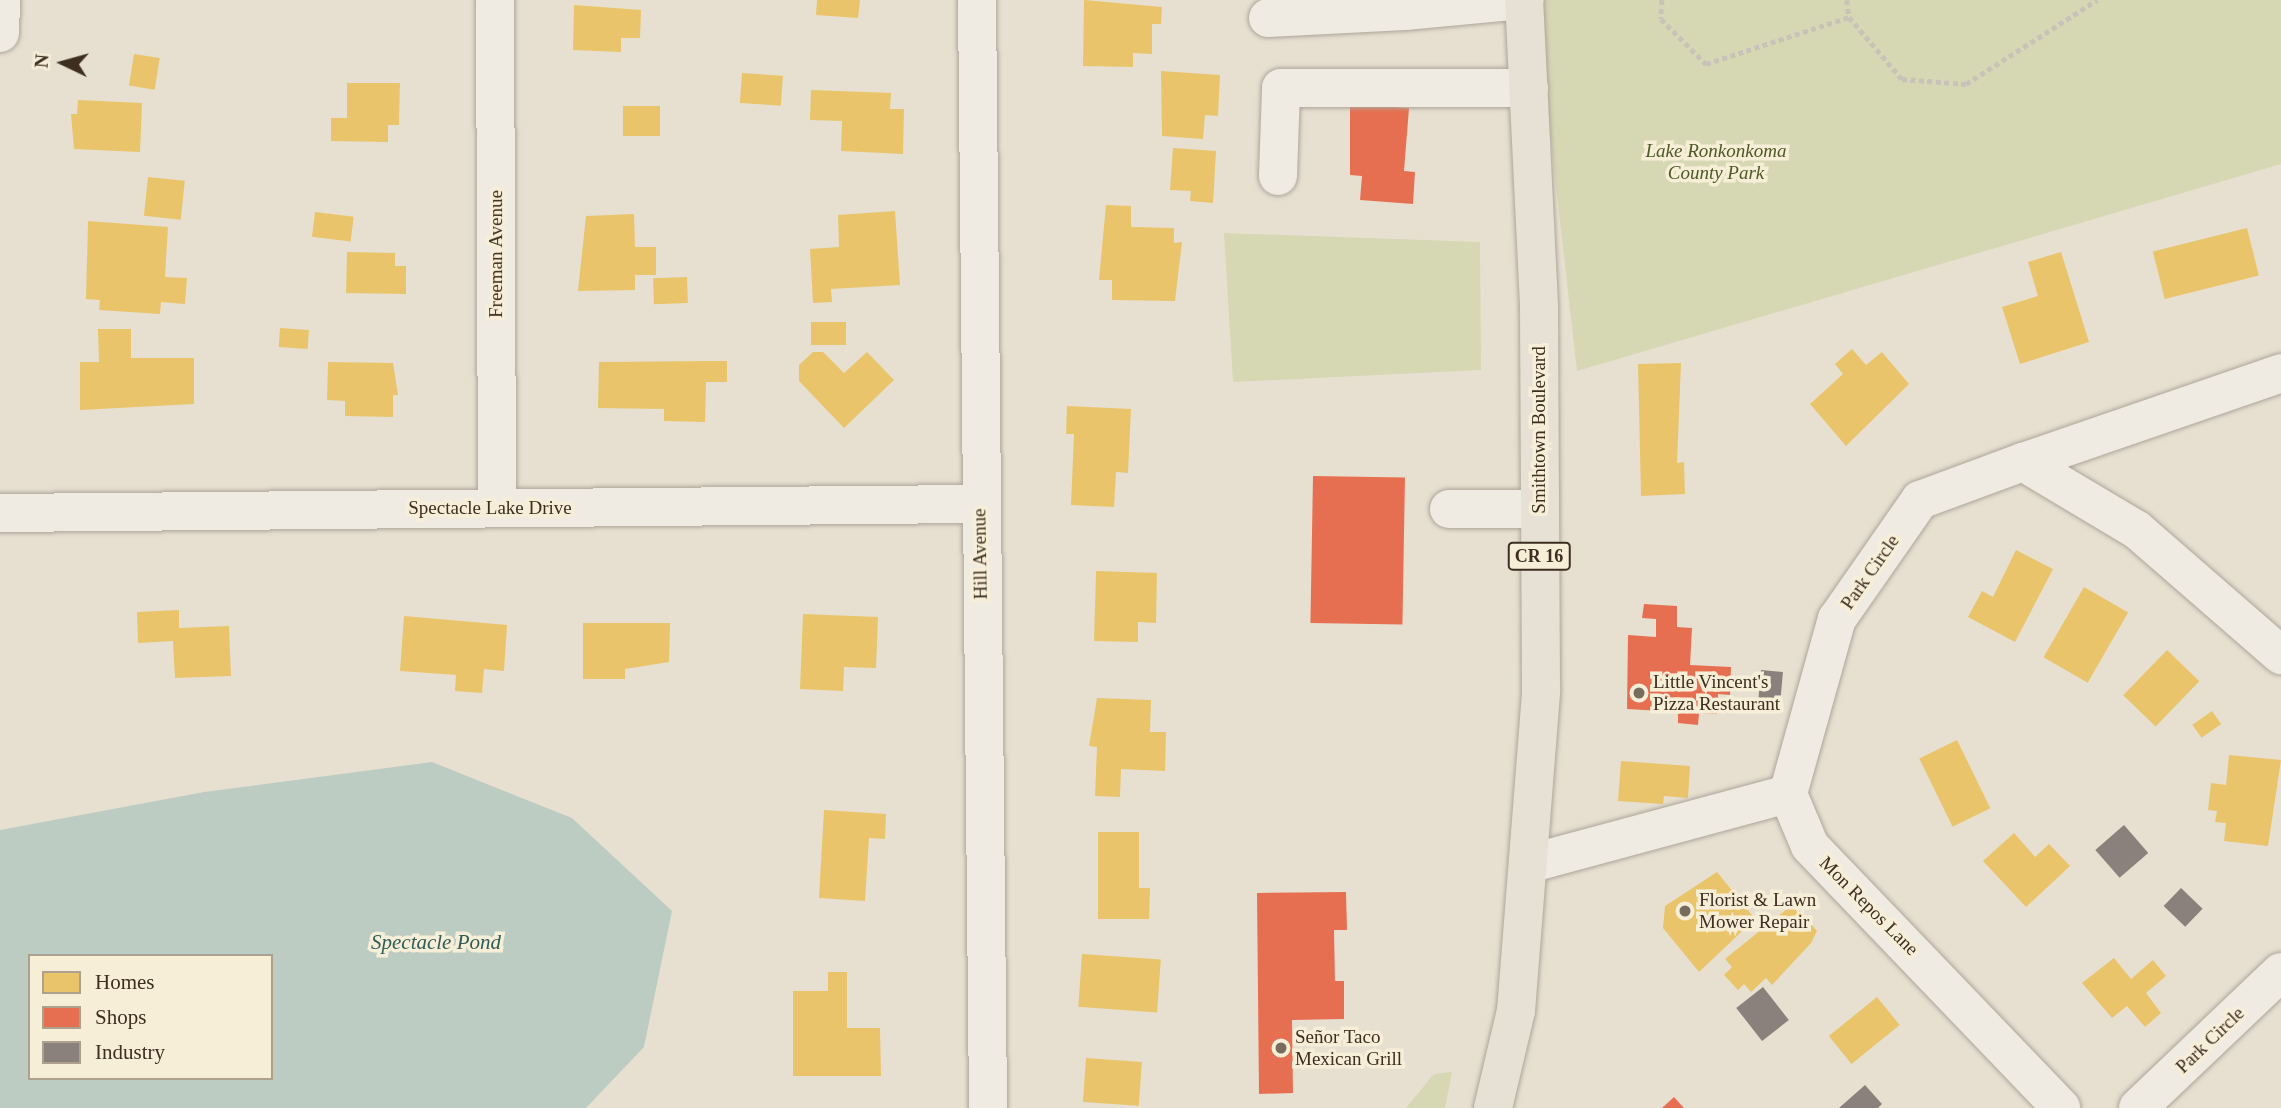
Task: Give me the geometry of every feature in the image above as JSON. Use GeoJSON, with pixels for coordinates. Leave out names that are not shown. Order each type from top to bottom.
{"type":"FeatureCollection","features":[{"type":"Feature","properties":{"kind":"main road","name":"Smithtown Boulevard"},"geometry":{"type":"LineString","coordinates":[[1493,1108],[1516,1011],[1532,863],[1541,690],[1539,305],[1524,0]]}},
{"type":"Feature","properties":{"kind":"street"},"geometry":{"type":"LineString","coordinates":[[0,33],[1,0]]}},
{"type":"Feature","properties":{"kind":"street","name":"Freeman Avenue"},"geometry":{"type":"LineString","coordinates":[[495,0],[497,508]]}},
{"type":"Feature","properties":{"kind":"street","name":"Hill Avenue"},"geometry":{"type":"LineString","coordinates":[[977,0],[979,504],[988,1108]]}},
{"type":"Feature","properties":{"kind":"street"},"geometry":{"type":"LineString","coordinates":[[1268,18],[1404,5],[1524,0]]}},
{"type":"Feature","properties":{"kind":"street"},"geometry":{"type":"LineString","coordinates":[[1278,176],[1281,88],[1529,88]]}},
{"type":"Feature","properties":{"kind":"street","name":"Park Circle"},"geometry":{"type":"LineString","coordinates":[[1788,794],[1837,619],[1920,500],[2281,373]]}},
{"type":"Feature","properties":{"kind":"street"},"geometry":{"type":"LineString","coordinates":[[2024,462],[2137,530],[2281,655]]}},
{"type":"Feature","properties":{"kind":"street","name":"Spectacle Lake Drive"},"geometry":{"type":"LineString","coordinates":[[0,513],[979,504]]}},
{"type":"Feature","properties":{"kind":"street"},"geometry":{"type":"LineString","coordinates":[[1449,509],[1539,509]]}},
{"type":"Feature","properties":{"kind":"street"},"geometry":{"type":"LineString","coordinates":[[1532,863],[1788,794]]}},
{"type":"Feature","properties":{"kind":"street","name":"Mon Repos Lane"},"geometry":{"type":"LineString","coordinates":[[1788,794],[1810,846],[2061,1108]]}},
{"type":"Feature","properties":{"kind":"street","name":"Park Circle"},"geometry":{"type":"LineString","coordinates":[[2138,1108],[2281,972]]}},
{"type":"Feature","properties":{"kind":"path"},"geometry":{"type":"LineString","coordinates":[[1662,0],[1661,19],[1706,64],[1849,17]]}},
{"type":"Feature","properties":{"kind":"path"},"geometry":{"type":"LineString","coordinates":[[1847,0],[1849,17],[1902,79],[1966,85],[2097,0]]}},
{"type":"Feature","properties":{"kind":"green space","name":"Lake Ronkonkoma County Park"},"geometry":{"type":"Polygon","coordinates":[[[1535,0],[2281,0],[2281,164],[1577,371],[1535,0]]]}},
{"type":"Feature","properties":{"kind":"green space"},"geometry":{"type":"Polygon","coordinates":[[[1224,233],[1480,242],[1481,370],[1233,382],[1224,233]]]}},
{"type":"Feature","properties":{"kind":"green space"},"geometry":{"type":"Polygon","coordinates":[[[1452,1072],[1445,1108],[1406,1108],[1434,1074],[1452,1072]]]}},
{"type":"Feature","properties":{"kind":"water","name":"Spectacle Pond"},"geometry":{"type":"Polygon","coordinates":[[[432,762],[572,818],[672,911],[644,1047],[586,1108],[0,1108],[0,830],[204,792],[432,762]]]}},
{"type":"Feature","properties":{"kind":"building: Homes"},"geometry":{"type":"Polygon","coordinates":[[[817,0],[860,0],[858,18],[816,15],[817,0]]]}},
{"type":"Feature","properties":{"kind":"building: Homes"},"geometry":{"type":"Polygon","coordinates":[[[1084,0],[1162,7],[1161,24],[1152,24],[1152,54],[1133,53],[1133,67],[1083,66],[1084,0]]]}},
{"type":"Feature","properties":{"kind":"building: Homes"},"geometry":{"type":"Polygon","coordinates":[[[574,5],[641,10],[640,38],[621,38],[621,52],[573,50],[574,5]]]}},
{"type":"Feature","properties":{"kind":"building: Homes"},"geometry":{"type":"Polygon","coordinates":[[[134,54],[160,58],[155,90],[129,86],[134,54]]]}},
{"type":"Feature","properties":{"kind":"building: Homes"},"geometry":{"type":"Polygon","coordinates":[[[1161,71],[1220,75],[1218,116],[1205,115],[1203,139],[1162,136],[1161,71]]]}},
{"type":"Feature","properties":{"kind":"building: Homes"},"geometry":{"type":"Polygon","coordinates":[[[742,73],[783,76],[781,106],[740,103],[742,73]]]}},
{"type":"Feature","properties":{"kind":"building: Homes"},"geometry":{"type":"Polygon","coordinates":[[[347,83],[400,83],[399,125],[388,125],[388,142],[331,141],[331,118],[347,118],[347,83]]]}},
{"type":"Feature","properties":{"kind":"building: Homes"},"geometry":{"type":"Polygon","coordinates":[[[811,90],[891,93],[890,109],[904,109],[903,154],[841,151],[842,121],[810,120],[811,90]]]}},
{"type":"Feature","properties":{"kind":"building: Homes"},"geometry":{"type":"Polygon","coordinates":[[[78,100],[142,103],[140,152],[74,149],[71,114],[77,114],[78,100]]]}},
{"type":"Feature","properties":{"kind":"building: Homes"},"geometry":{"type":"Polygon","coordinates":[[[623,106],[660,106],[660,136],[623,136],[623,106]]]}},
{"type":"Feature","properties":{"kind":"building: Homes"},"geometry":{"type":"Polygon","coordinates":[[[1173,148],[1216,151],[1213,203],[1190,201],[1191,191],[1170,190],[1173,148]]]}},
{"type":"Feature","properties":{"kind":"building: Homes"},"geometry":{"type":"Polygon","coordinates":[[[148,177],[185,181],[181,220],[144,216],[148,177]]]}},
{"type":"Feature","properties":{"kind":"building: Homes"},"geometry":{"type":"Polygon","coordinates":[[[1106,205],[1131,206],[1131,227],[1174,228],[1174,243],[1182,242],[1175,301],[1112,300],[1112,280],[1099,280],[1106,205]]]}},
{"type":"Feature","properties":{"kind":"building: Homes"},"geometry":{"type":"Polygon","coordinates":[[[895,211],[900,285],[831,289],[832,302],[813,303],[810,249],[839,247],[838,215],[895,211]]]}},
{"type":"Feature","properties":{"kind":"building: Homes"},"geometry":{"type":"Polygon","coordinates":[[[315,212],[354,217],[351,242],[312,237],[315,212]]]}},
{"type":"Feature","properties":{"kind":"building: Homes"},"geometry":{"type":"Polygon","coordinates":[[[634,214],[635,247],[656,247],[656,275],[635,275],[635,290],[578,291],[586,216],[634,214]]]}},
{"type":"Feature","properties":{"kind":"building: Homes"},"geometry":{"type":"Polygon","coordinates":[[[88,221],[168,227],[165,277],[187,278],[185,304],[161,302],[160,314],[99,310],[100,300],[86,299],[88,221]]]}},
{"type":"Feature","properties":{"kind":"building: Homes"},"geometry":{"type":"Polygon","coordinates":[[[2247,228],[2259,276],[2165,299],[2153,251],[2247,228]]]}},
{"type":"Feature","properties":{"kind":"building: Homes"},"geometry":{"type":"Polygon","coordinates":[[[347,252],[395,253],[395,266],[406,266],[406,294],[346,293],[347,252]]]}},
{"type":"Feature","properties":{"kind":"building: Homes"},"geometry":{"type":"Polygon","coordinates":[[[2061,252],[2089,342],[2020,364],[2002,307],[2038,296],[2028,262],[2061,252]]]}},
{"type":"Feature","properties":{"kind":"building: Homes"},"geometry":{"type":"Polygon","coordinates":[[[687,277],[688,303],[654,304],[653,278],[687,277]]]}},
{"type":"Feature","properties":{"kind":"building: Homes"},"geometry":{"type":"Polygon","coordinates":[[[811,322],[846,322],[846,345],[811,345],[811,322]]]}},
{"type":"Feature","properties":{"kind":"building: Homes"},"geometry":{"type":"Polygon","coordinates":[[[280,328],[309,330],[308,349],[279,347],[280,328]]]}},
{"type":"Feature","properties":{"kind":"building: Homes"},"geometry":{"type":"Polygon","coordinates":[[[98,329],[131,329],[131,358],[194,358],[194,404],[80,410],[80,362],[99,362],[98,329]]]}},
{"type":"Feature","properties":{"kind":"building: Homes"},"geometry":{"type":"Polygon","coordinates":[[[1852,349],[1866,365],[1882,352],[1909,384],[1846,446],[1810,404],[1843,374],[1835,364],[1852,349]]]}},
{"type":"Feature","properties":{"kind":"building: Homes"},"geometry":{"type":"Polygon","coordinates":[[[813,352],[823,352],[844,373],[867,352],[894,380],[844,428],[799,381],[799,365],[813,352]]]}},
{"type":"Feature","properties":{"kind":"building: Homes"},"geometry":{"type":"Polygon","coordinates":[[[727,361],[727,382],[706,382],[705,422],[664,421],[664,409],[598,408],[599,362],[727,361]]]}},
{"type":"Feature","properties":{"kind":"building: Homes"},"geometry":{"type":"Polygon","coordinates":[[[328,362],[393,363],[398,395],[393,395],[393,417],[345,416],[345,401],[327,400],[328,362]]]}},
{"type":"Feature","properties":{"kind":"building: Homes"},"geometry":{"type":"Polygon","coordinates":[[[1681,363],[1677,463],[1684,462],[1685,494],[1641,496],[1638,364],[1681,363]]]}},
{"type":"Feature","properties":{"kind":"building: Homes"},"geometry":{"type":"Polygon","coordinates":[[[1067,406],[1131,409],[1128,473],[1116,472],[1114,507],[1071,505],[1074,434],[1066,434],[1067,406]]]}},
{"type":"Feature","properties":{"kind":"building: Homes"},"geometry":{"type":"Polygon","coordinates":[[[2016,550],[2053,569],[2015,642],[1968,617],[1982,591],[1993,597],[2016,550]]]}},
{"type":"Feature","properties":{"kind":"building: Homes"},"geometry":{"type":"Polygon","coordinates":[[[1096,571],[1157,573],[1156,623],[1138,622],[1138,642],[1094,641],[1096,571]]]}},
{"type":"Feature","properties":{"kind":"building: Homes"},"geometry":{"type":"Polygon","coordinates":[[[2084,587],[2128,612],[2088,683],[2044,657],[2084,587]]]}},
{"type":"Feature","properties":{"kind":"building: Homes"},"geometry":{"type":"Polygon","coordinates":[[[179,610],[179,628],[229,626],[231,676],[175,678],[173,641],[138,643],[137,612],[179,610]]]}},
{"type":"Feature","properties":{"kind":"building: Homes"},"geometry":{"type":"Polygon","coordinates":[[[803,614],[878,617],[876,668],[844,667],[843,691],[800,689],[803,614]]]}},
{"type":"Feature","properties":{"kind":"building: Homes"},"geometry":{"type":"Polygon","coordinates":[[[404,616],[507,625],[504,671],[484,669],[482,693],[455,691],[456,675],[400,671],[404,616]]]}},
{"type":"Feature","properties":{"kind":"building: Homes"},"geometry":{"type":"Polygon","coordinates":[[[583,623],[670,623],[669,662],[625,669],[625,679],[583,679],[583,623]]]}},
{"type":"Feature","properties":{"kind":"building: Homes"},"geometry":{"type":"Polygon","coordinates":[[[2167,650],[2199,681],[2156,727],[2123,695],[2167,650]]]}},
{"type":"Feature","properties":{"kind":"building: Homes"},"geometry":{"type":"Polygon","coordinates":[[[1097,698],[1151,700],[1150,732],[1166,732],[1165,771],[1121,769],[1120,797],[1095,796],[1097,747],[1089,746],[1097,698]]]}},
{"type":"Feature","properties":{"kind":"building: Homes"},"geometry":{"type":"Polygon","coordinates":[[[2212,711],[2221,724],[2202,738],[2192,725],[2212,711]]]}},
{"type":"Feature","properties":{"kind":"building: Homes"},"geometry":{"type":"Polygon","coordinates":[[[1957,740],[1990,808],[1953,827],[1919,758],[1957,740]]]}},
{"type":"Feature","properties":{"kind":"building: Homes"},"geometry":{"type":"Polygon","coordinates":[[[2229,755],[2281,760],[2268,846],[2224,841],[2226,823],[2215,822],[2217,811],[2208,810],[2211,783],[2226,785],[2229,755]]]}},
{"type":"Feature","properties":{"kind":"building: Homes"},"geometry":{"type":"Polygon","coordinates":[[[1621,761],[1690,766],[1688,798],[1664,796],[1663,804],[1618,801],[1621,761]]]}},
{"type":"Feature","properties":{"kind":"building: Homes"},"geometry":{"type":"Polygon","coordinates":[[[824,810],[886,814],[885,839],[869,838],[865,901],[819,898],[824,810]]]}},
{"type":"Feature","properties":{"kind":"building: Homes"},"geometry":{"type":"Polygon","coordinates":[[[1098,832],[1139,832],[1139,888],[1150,888],[1149,919],[1098,919],[1098,832]]]}},
{"type":"Feature","properties":{"kind":"building: Homes"},"geometry":{"type":"Polygon","coordinates":[[[2014,833],[2035,857],[2049,844],[2070,866],[2026,907],[1983,861],[2014,833]]]}},
{"type":"Feature","properties":{"kind":"building: Homes"},"geometry":{"type":"Polygon","coordinates":[[[1717,872],[1755,919],[1699,972],[1663,928],[1665,906],[1717,872]]]}},
{"type":"Feature","properties":{"kind":"building: Homes"},"geometry":{"type":"Polygon","coordinates":[[[1793,904],[1817,931],[1811,943],[1772,985],[1766,978],[1751,992],[1744,984],[1738,990],[1724,975],[1732,967],[1725,959],[1793,904]]]}},
{"type":"Feature","properties":{"kind":"building: Homes"},"geometry":{"type":"Polygon","coordinates":[[[1082,954],[1161,960],[1157,1012],[1078,1007],[1082,954]]]}},
{"type":"Feature","properties":{"kind":"building: Homes"},"geometry":{"type":"Polygon","coordinates":[[[2114,958],[2131,979],[2153,960],[2166,976],[2146,993],[2161,1013],[2145,1027],[2127,1006],[2112,1018],[2082,983],[2114,958]]]}},
{"type":"Feature","properties":{"kind":"building: Homes"},"geometry":{"type":"Polygon","coordinates":[[[828,972],[847,972],[847,1028],[880,1028],[881,1076],[793,1076],[793,991],[828,991],[828,972]]]}},
{"type":"Feature","properties":{"kind":"building: Homes"},"geometry":{"type":"Polygon","coordinates":[[[1877,997],[1900,1025],[1851,1064],[1829,1036],[1877,997]]]}},
{"type":"Feature","properties":{"kind":"building: Homes"},"geometry":{"type":"Polygon","coordinates":[[[1086,1058],[1142,1062],[1139,1106],[1083,1102],[1086,1058]]]}},
{"type":"Feature","properties":{"kind":"building: Shops"},"geometry":{"type":"Polygon","coordinates":[[[1350,104],[1409,108],[1404,171],[1415,172],[1413,204],[1360,200],[1362,176],[1350,175],[1350,104]]]}},
{"type":"Feature","properties":{"kind":"building: Shops"},"geometry":{"type":"Polygon","coordinates":[[[1313,476],[1405,478],[1402,625],[1310,623],[1313,476]]]}},
{"type":"Feature","properties":{"kind":"building: Shops"},"geometry":{"type":"Polygon","coordinates":[[[1644,604],[1677,606],[1677,627],[1692,628],[1690,665],[1731,667],[1730,695],[1718,694],[1717,714],[1699,713],[1698,725],[1678,723],[1678,712],[1627,709],[1628,635],[1656,637],[1656,619],[1642,618],[1644,604]]]}},
{"type":"Feature","properties":{"kind":"building: Shops"},"geometry":{"type":"Polygon","coordinates":[[[1346,892],[1347,930],[1334,930],[1335,981],[1344,981],[1344,1019],[1292,1020],[1293,1093],[1259,1094],[1257,893],[1346,892]]]}},
{"type":"Feature","properties":{"kind":"building: Shops"},"geometry":{"type":"Polygon","coordinates":[[[1674,1097],[1684,1108],[1662,1108],[1674,1097]]]}},
{"type":"Feature","properties":{"kind":"building: Industry"},"geometry":{"type":"Polygon","coordinates":[[[1761,670],[1783,672],[1780,707],[1758,705],[1761,670]]]}},
{"type":"Feature","properties":{"kind":"building: Industry"},"geometry":{"type":"Polygon","coordinates":[[[2124,825],[2148,853],[2120,878],[2095,850],[2124,825]]]}},
{"type":"Feature","properties":{"kind":"building: Industry"},"geometry":{"type":"Polygon","coordinates":[[[2181,888],[2203,909],[2185,927],[2164,906],[2181,888]]]}},
{"type":"Feature","properties":{"kind":"building: Industry"},"geometry":{"type":"Polygon","coordinates":[[[1763,987],[1789,1020],[1762,1041],[1736,1008],[1763,987]]]}},
{"type":"Feature","properties":{"kind":"building: Industry"},"geometry":{"type":"Polygon","coordinates":[[[1865,1085],[1882,1104],[1878,1108],[1839,1108],[1865,1085]]]}},
{"type":"Feature","properties":{"kind":"place","name":"Little Vincent's Pizza Restaurant"},"geometry":{"type":"Point","coordinates":[1639,693]}},
{"type":"Feature","properties":{"kind":"place","name":"Florist & Lawn Mower Repair"},"geometry":{"type":"Point","coordinates":[1685,911]}},
{"type":"Feature","properties":{"kind":"place","name":"Señor Taco Mexican Grill"},"geometry":{"type":"Point","coordinates":[1281,1048]}}]}
